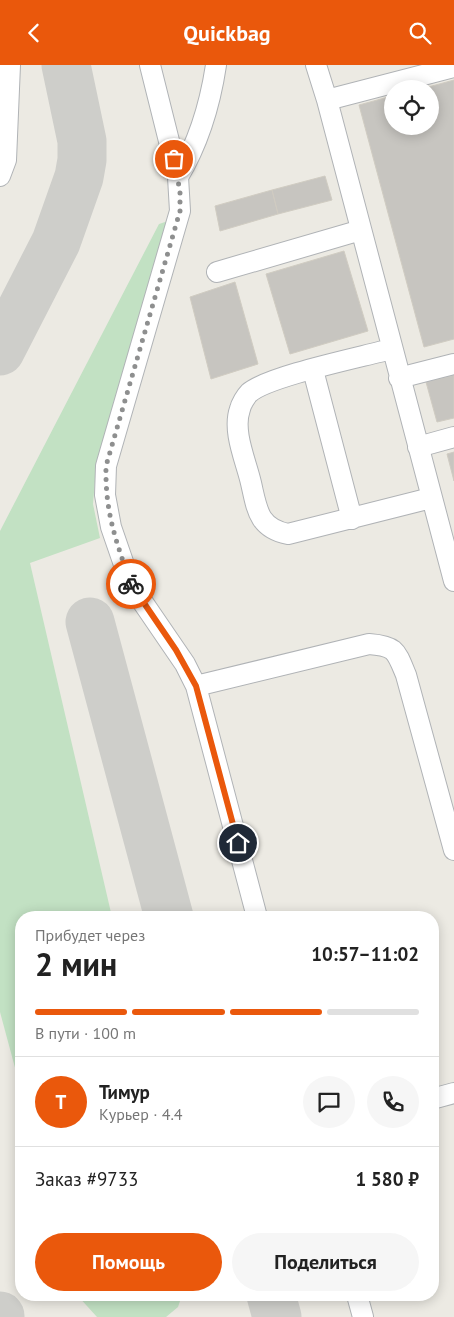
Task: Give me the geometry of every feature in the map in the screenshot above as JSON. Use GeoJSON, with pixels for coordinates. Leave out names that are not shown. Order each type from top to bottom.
{"type":"FeatureCollection","features":[{"type":"Feature","properties":{"kind":"lane"},"geometry":{"type":"LineString","coordinates":[[0,176],[6,160],[10,65]]}},
{"type":"Feature","properties":{"kind":"lane"},"geometry":{"type":"LineString","coordinates":[[150,65],[178,177],[180,211],[106,466],[105,495],[111,527],[131,585],[176,650],[196,686],[255,911]]}},
{"type":"Feature","properties":{"kind":"lane"},"geometry":{"type":"LineString","coordinates":[[178,177],[192,155],[211,96],[216,65]]}},
{"type":"Feature","properties":{"kind":"lane"},"geometry":{"type":"LineString","coordinates":[[316,65],[327,100],[431,497],[447,525],[454,581]]}},
{"type":"Feature","properties":{"kind":"lane"},"geometry":{"type":"LineString","coordinates":[[327,100],[454,67]]}},
{"type":"Feature","properties":{"kind":"lane"},"geometry":{"type":"LineString","coordinates":[[217,272],[361,230]]}},
{"type":"Feature","properties":{"kind":"lane"},"geometry":{"type":"LineString","coordinates":[[391,349],[313,370],[256,388],[248,394],[240,409],[237,427],[258,511],[270,528],[288,534],[352,519],[431,497]]}},
{"type":"Feature","properties":{"kind":"lane"},"geometry":{"type":"LineString","coordinates":[[399,378],[454,363]]}},
{"type":"Feature","properties":{"kind":"lane"},"geometry":{"type":"LineString","coordinates":[[313,370],[352,519]]}},
{"type":"Feature","properties":{"kind":"lane"},"geometry":{"type":"LineString","coordinates":[[418,447],[454,437]]}},
{"type":"Feature","properties":{"kind":"lane"},"geometry":{"type":"LineString","coordinates":[[196,686],[369,644],[392,648],[406,675],[454,850]]}},
{"type":"Feature","properties":{"kind":"lane"},"geometry":{"type":"LineString","coordinates":[[439,1097],[454,1093]]}},
{"type":"Feature","properties":{"kind":"lane"},"geometry":{"type":"LineString","coordinates":[[359,1301],[363,1317]]}},
{"type":"Feature","properties":{"kind":"green space"},"geometry":{"type":"Polygon","coordinates":[[[171,220],[95,481],[93,504],[100,538],[30,563],[111,911],[15,911],[15,1068],[0,1012],[0,531],[159,224],[171,220]]]}},
{"type":"Feature","properties":{"kind":"green space"},"geometry":{"type":"Polygon","coordinates":[[[82,1301],[180,1301],[178,1307],[166,1317],[97,1317],[82,1301]]]}},
{"type":"Feature","properties":{"kind":"building"},"geometry":{"type":"Polygon","coordinates":[[[454,80],[454,339],[424,347],[359,105],[384,98],[384,135],[439,135],[439,84],[454,80]]]}},
{"type":"Feature","properties":{"kind":"building"},"geometry":{"type":"Polygon","coordinates":[[[325,176],[332,200],[278,214],[272,190],[325,176]]]}},
{"type":"Feature","properties":{"kind":"building"},"geometry":{"type":"Polygon","coordinates":[[[272,190],[278,214],[220,231],[215,206],[272,190]]]}},
{"type":"Feature","properties":{"kind":"building"},"geometry":{"type":"Polygon","coordinates":[[[344,251],[368,331],[290,354],[266,274],[344,251]]]}},
{"type":"Feature","properties":{"kind":"building"},"geometry":{"type":"Polygon","coordinates":[[[235,282],[258,364],[211,379],[190,297],[235,282]]]}},
{"type":"Feature","properties":{"kind":"building"},"geometry":{"type":"Polygon","coordinates":[[[454,375],[454,418],[437,422],[426,382],[454,375]]]}},
{"type":"Feature","properties":{"kind":"building"},"geometry":{"type":"Polygon","coordinates":[[[454,452],[454,481],[447,454],[454,452]]]}},
{"type":"Feature","properties":{"kind":"taxiway"},"geometry":{"type":"LineString","coordinates":[[0,351],[56,242],[79,177],[82,160],[82,141],[66,65]]}},
{"type":"Feature","properties":{"kind":"taxiway"},"geometry":{"type":"LineString","coordinates":[[90,622],[167,911]]}},
{"type":"Feature","properties":{"kind":"taxiway"},"geometry":{"type":"LineString","coordinates":[[273,1301],[277,1317]]}},
{"type":"Feature","properties":{"kind":"way so far"},"geometry":{"type":"LineString","coordinates":[[131,584],[111,527],[105,495],[106,466],[180,211],[180,192],[174,159]]}},
{"type":"Feature","properties":{"kind":"route"},"geometry":{"type":"LineString","coordinates":[[131,584],[185,664],[196,686],[238,843]]}}]}
